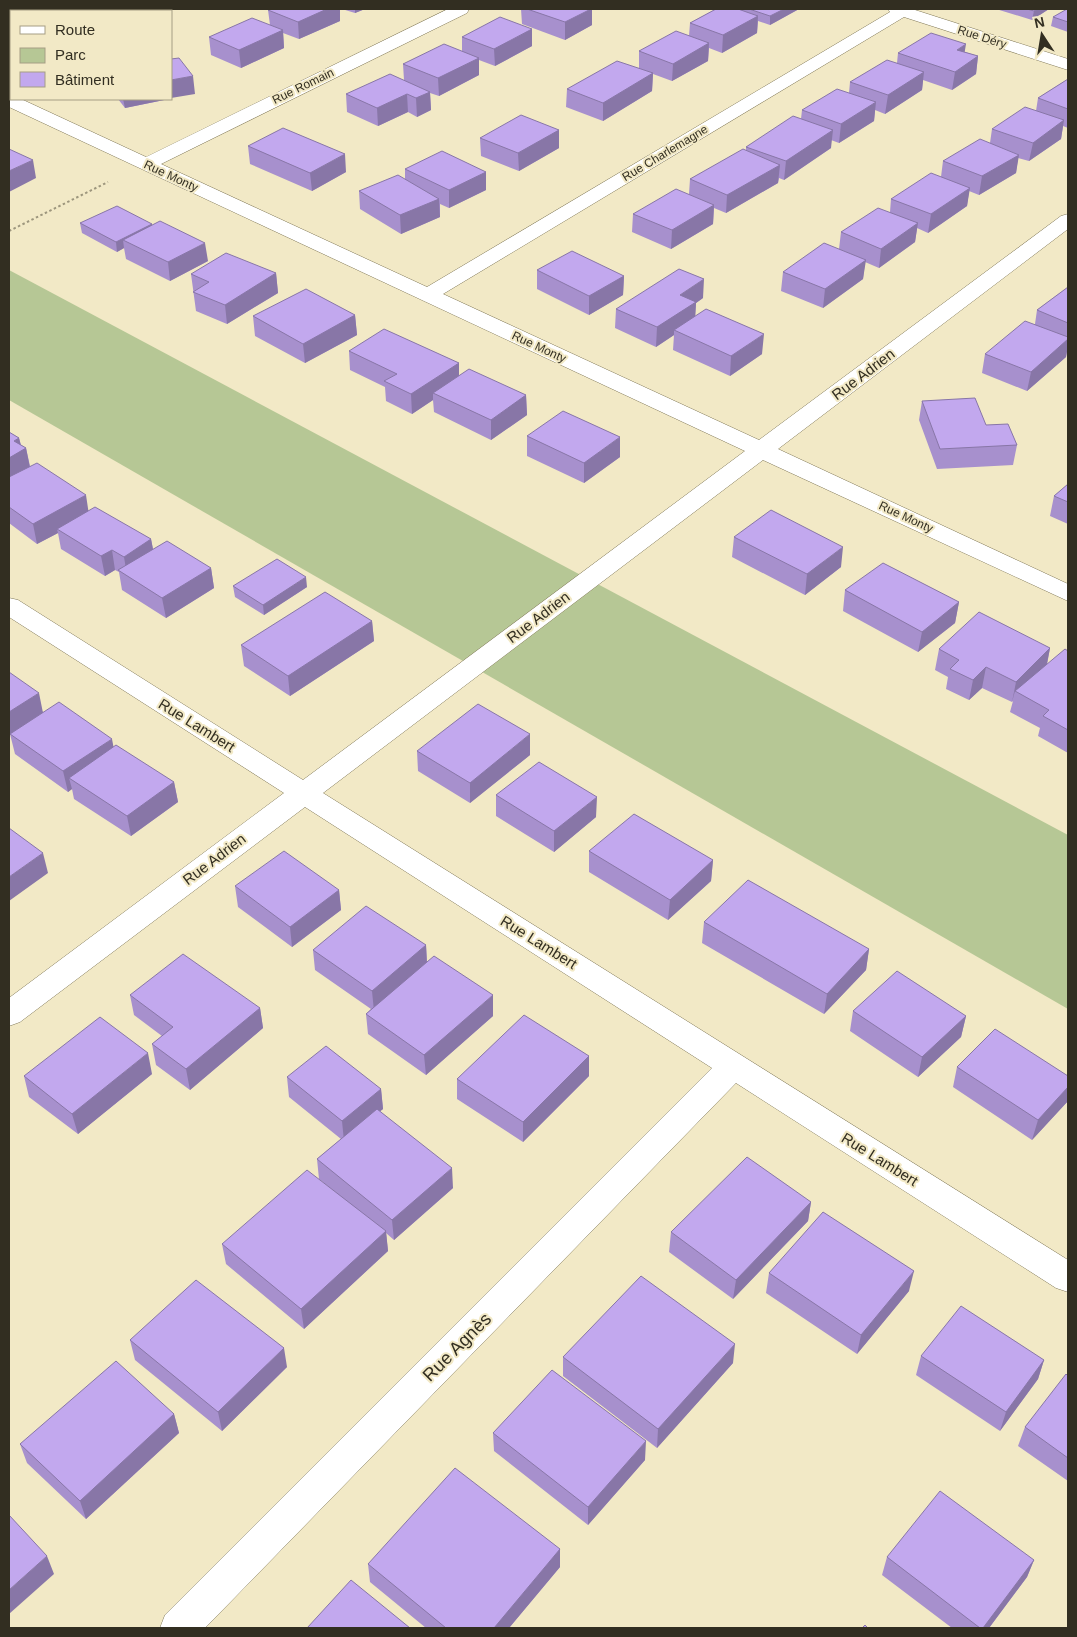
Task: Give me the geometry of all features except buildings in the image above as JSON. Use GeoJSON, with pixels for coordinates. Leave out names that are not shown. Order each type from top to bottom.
{"type":"FeatureCollection","features":[{"type":"Feature","properties":{"kind":"street","name":"Rue Romain"},"geometry":{"type":"LineString","coordinates":[[145,164],[461,9]]}},
{"type":"Feature","properties":{"kind":"street","name":"Rue Déry"},"geometry":{"type":"LineString","coordinates":[[899,10],[1068,65]]}},
{"type":"Feature","properties":{"kind":"street","name":"Rue Charlemagne"},"geometry":{"type":"LineString","coordinates":[[427,295],[899,10]]}},
{"type":"Feature","properties":{"kind":"street","name":"Rue Monty"},"geometry":{"type":"LineString","coordinates":[[9,100],[1068,593]]}},
{"type":"Feature","properties":{"kind":"street","name":"Rue Adrien"},"geometry":{"type":"LineString","coordinates":[[9,1014],[1068,220]]}},
{"type":"Feature","properties":{"kind":"street","name":"Rue Lambert"},"geometry":{"type":"LineString","coordinates":[[9,606],[1068,1278]]}},
{"type":"Feature","properties":{"kind":"street","name":"Rue Agnès"},"geometry":{"type":"LineString","coordinates":[[179,1628],[734,1066]]}},
{"type":"Feature","properties":{"kind":"path"},"geometry":{"type":"LineString","coordinates":[[9,231],[145,164]]}},
{"type":"Feature","properties":{"kind":"green space"},"geometry":{"type":"Polygon","coordinates":[[[9,270],[1068,835],[1068,1009],[9,400],[9,270]]]}}]}
